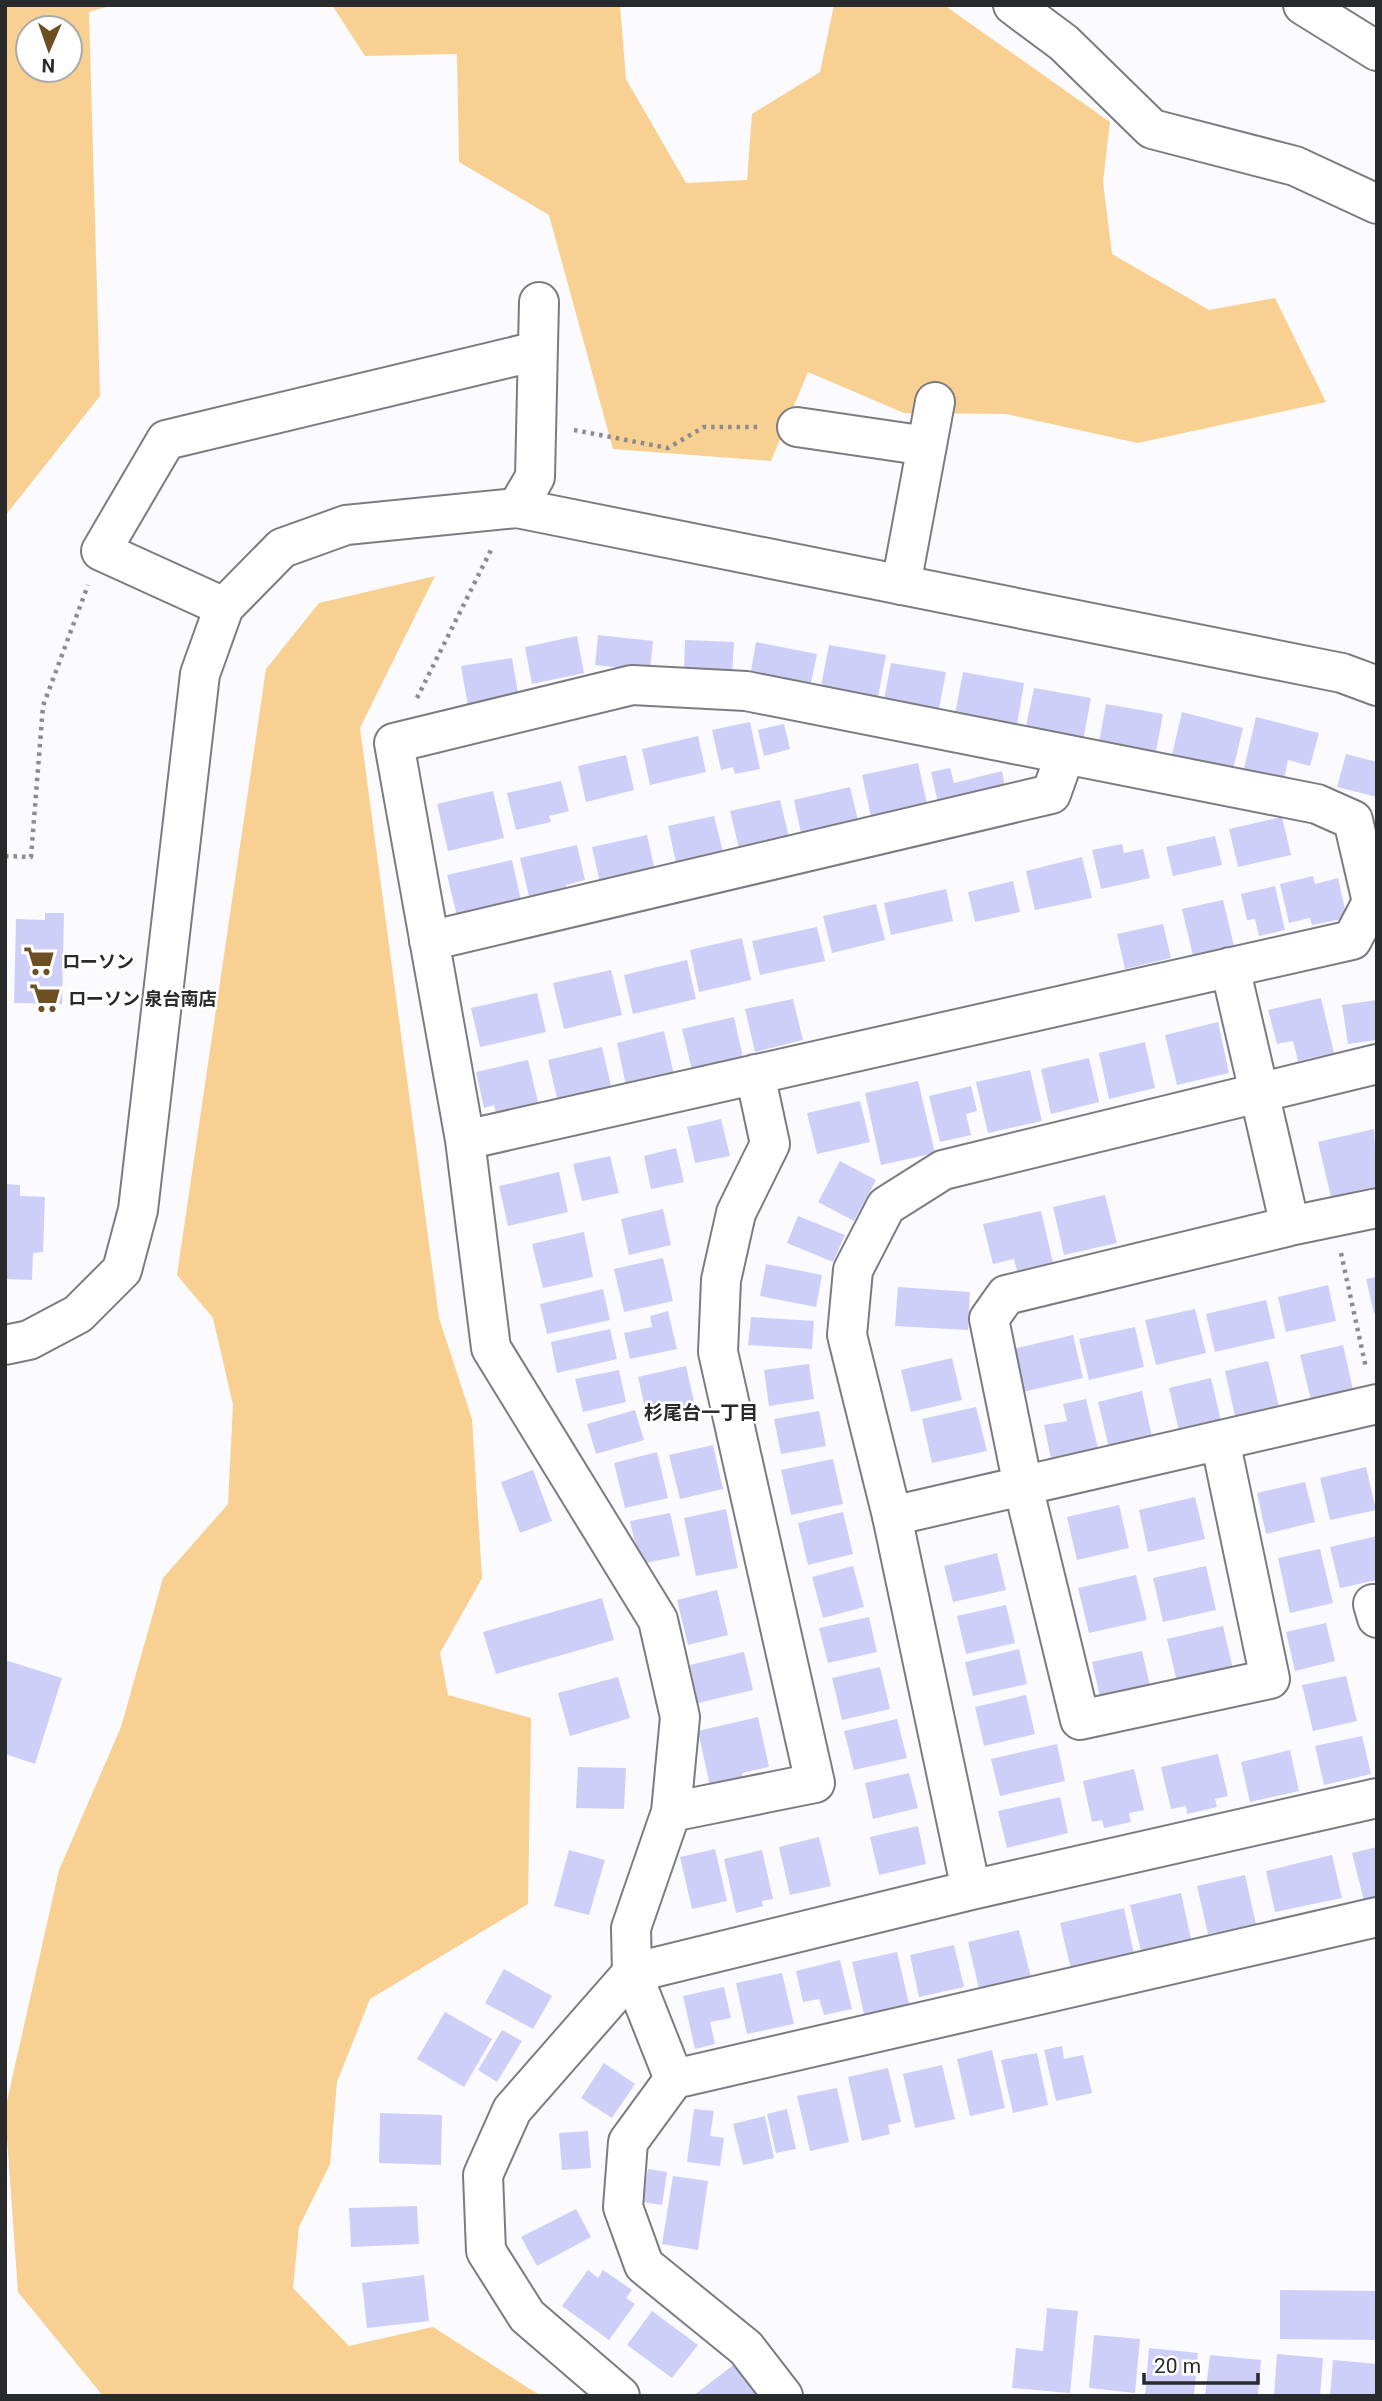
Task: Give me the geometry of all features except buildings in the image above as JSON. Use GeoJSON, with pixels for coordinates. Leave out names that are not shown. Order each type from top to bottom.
{"type":"FeatureCollection","features":[{"type":"Feature","properties":{"kind":"street"},"geometry":{"type":"LineString","coordinates":[[1013,5],[1064,43],[1152,129],[1295,166],[1377,204]]}},
{"type":"Feature","properties":{"kind":"street"},"geometry":{"type":"LineString","coordinates":[[1303,5],[1377,51]]}},
{"type":"Feature","properties":{"kind":"street"},"geometry":{"type":"LineString","coordinates":[[517,508],[535,478],[539,302]]}},
{"type":"Feature","properties":{"kind":"street"},"geometry":{"type":"LineString","coordinates":[[223,607],[101,551],[166,440],[537,351]]}},
{"type":"Feature","properties":{"kind":"street"},"geometry":{"type":"LineString","coordinates":[[901,585],[935,402]]}},
{"type":"Feature","properties":{"kind":"street"},"geometry":{"type":"LineString","coordinates":[[797,427],[927,446]]}},
{"type":"Feature","properties":{"kind":"street"},"geometry":{"type":"LineString","coordinates":[[5,1345],[29,1340],[78,1314],[122,1270],[138,1210],[200,674],[223,607],[282,548],[346,525],[517,508],[1342,673],[1377,686]]}},
{"type":"Feature","properties":{"kind":"street"},"geometry":{"type":"LineString","coordinates":[[465,1140],[1352,940],[1372,902],[1353,820],[1317,804],[746,691],[632,685],[394,743],[465,1140],[491,1348],[657,1620],[680,1717],[671,1812],[631,1928],[632,1973],[674,2079]]}},
{"type":"Feature","properties":{"kind":"street"},"geometry":{"type":"LineString","coordinates":[[429,941],[1051,794],[1065,755]]}},
{"type":"Feature","properties":{"kind":"street"},"geometry":{"type":"LineString","coordinates":[[1230,967],[1290,1226]]}},
{"type":"Feature","properties":{"kind":"street"},"geometry":{"type":"LineString","coordinates":[[971,1890],[892,1516],[847,1335],[853,1270],[886,1206],[943,1170],[1377,1065]]}},
{"type":"Feature","properties":{"kind":"street"},"geometry":{"type":"LineString","coordinates":[[671,1812],[815,1783],[718,1352],[721,1280],[736,1213],[770,1144],[755,1074]]}},
{"type":"Feature","properties":{"kind":"street"},"geometry":{"type":"LineString","coordinates":[[1220,1440],[1270,1679],[1080,1720],[1023,1486],[989,1319],[1006,1295],[1290,1226],[1377,1208]]}},
{"type":"Feature","properties":{"kind":"street"},"geometry":{"type":"LineString","coordinates":[[892,1516],[1375,1404]]}},
{"type":"Feature","properties":{"kind":"street"},"geometry":{"type":"LineString","coordinates":[[620,2396],[527,2316],[486,2251],[483,2175],[512,2110],[632,1973],[971,1890],[1377,1798]]}},
{"type":"Feature","properties":{"kind":"street"},"geometry":{"type":"LineString","coordinates":[[783,2396],[746,2347],[644,2265],[622,2207],[628,2142],[674,2079],[1377,1917]]}},
{"type":"Feature","properties":{"kind":"path"},"geometry":{"type":"LineString","coordinates":[[536,422],[668,448],[704,427],[797,427]]}},
{"type":"Feature","properties":{"kind":"path"},"geometry":{"type":"LineString","coordinates":[[394,743],[489,552],[517,508]]}},
{"type":"Feature","properties":{"kind":"path"},"geometry":{"type":"LineString","coordinates":[[5,856],[31,857],[43,706],[101,551]]}},
{"type":"Feature","properties":{"kind":"path"},"geometry":{"type":"LineString","coordinates":[[1333,1216],[1375,1404]]}},
{"type":"Feature","properties":{"kind":"shaded area"},"geometry":{"type":"Polygon","coordinates":[[[5,5],[113,5],[89,12],[100,396],[5,516],[5,5]]]}},
{"type":"Feature","properties":{"kind":"shaded area"},"geometry":{"type":"Polygon","coordinates":[[[332,5],[620,5],[626,79],[686,183],[747,180],[752,114],[820,72],[834,5],[944,5],[1110,122],[1103,182],[1112,254],[1209,310],[1275,298],[1326,402],[1138,443],[1006,414],[904,413],[808,372],[771,461],[613,449],[549,215],[459,162],[457,54],[365,56],[332,5]]]}},
{"type":"Feature","properties":{"kind":"shaded area"},"geometry":{"type":"Polygon","coordinates":[[[435,576],[360,728],[439,1318],[472,1419],[482,1578],[440,1653],[448,1695],[531,1718],[528,1904],[370,1999],[337,2082],[330,2164],[299,2227],[293,2288],[349,2346],[433,2327],[541,2396],[103,2396],[18,2292],[5,2110],[59,1870],[121,1727],[163,1578],[228,1504],[233,1405],[213,1318],[177,1275],[266,669],[319,603],[435,576]]]}},
{"type":"Feature","properties":{"kind":"place","name":"ローソン"},"geometry":{"type":"Point","coordinates":[39,961]}},
{"type":"Feature","properties":{"kind":"place","name":"ローソン 泉台南店"},"geometry":{"type":"Point","coordinates":[45,998]}},
{"type":"Feature","properties":{"kind":"district","name":"杉尾台一丁目"},"geometry":{"type":"Point","coordinates":[701,1412]}}]}
